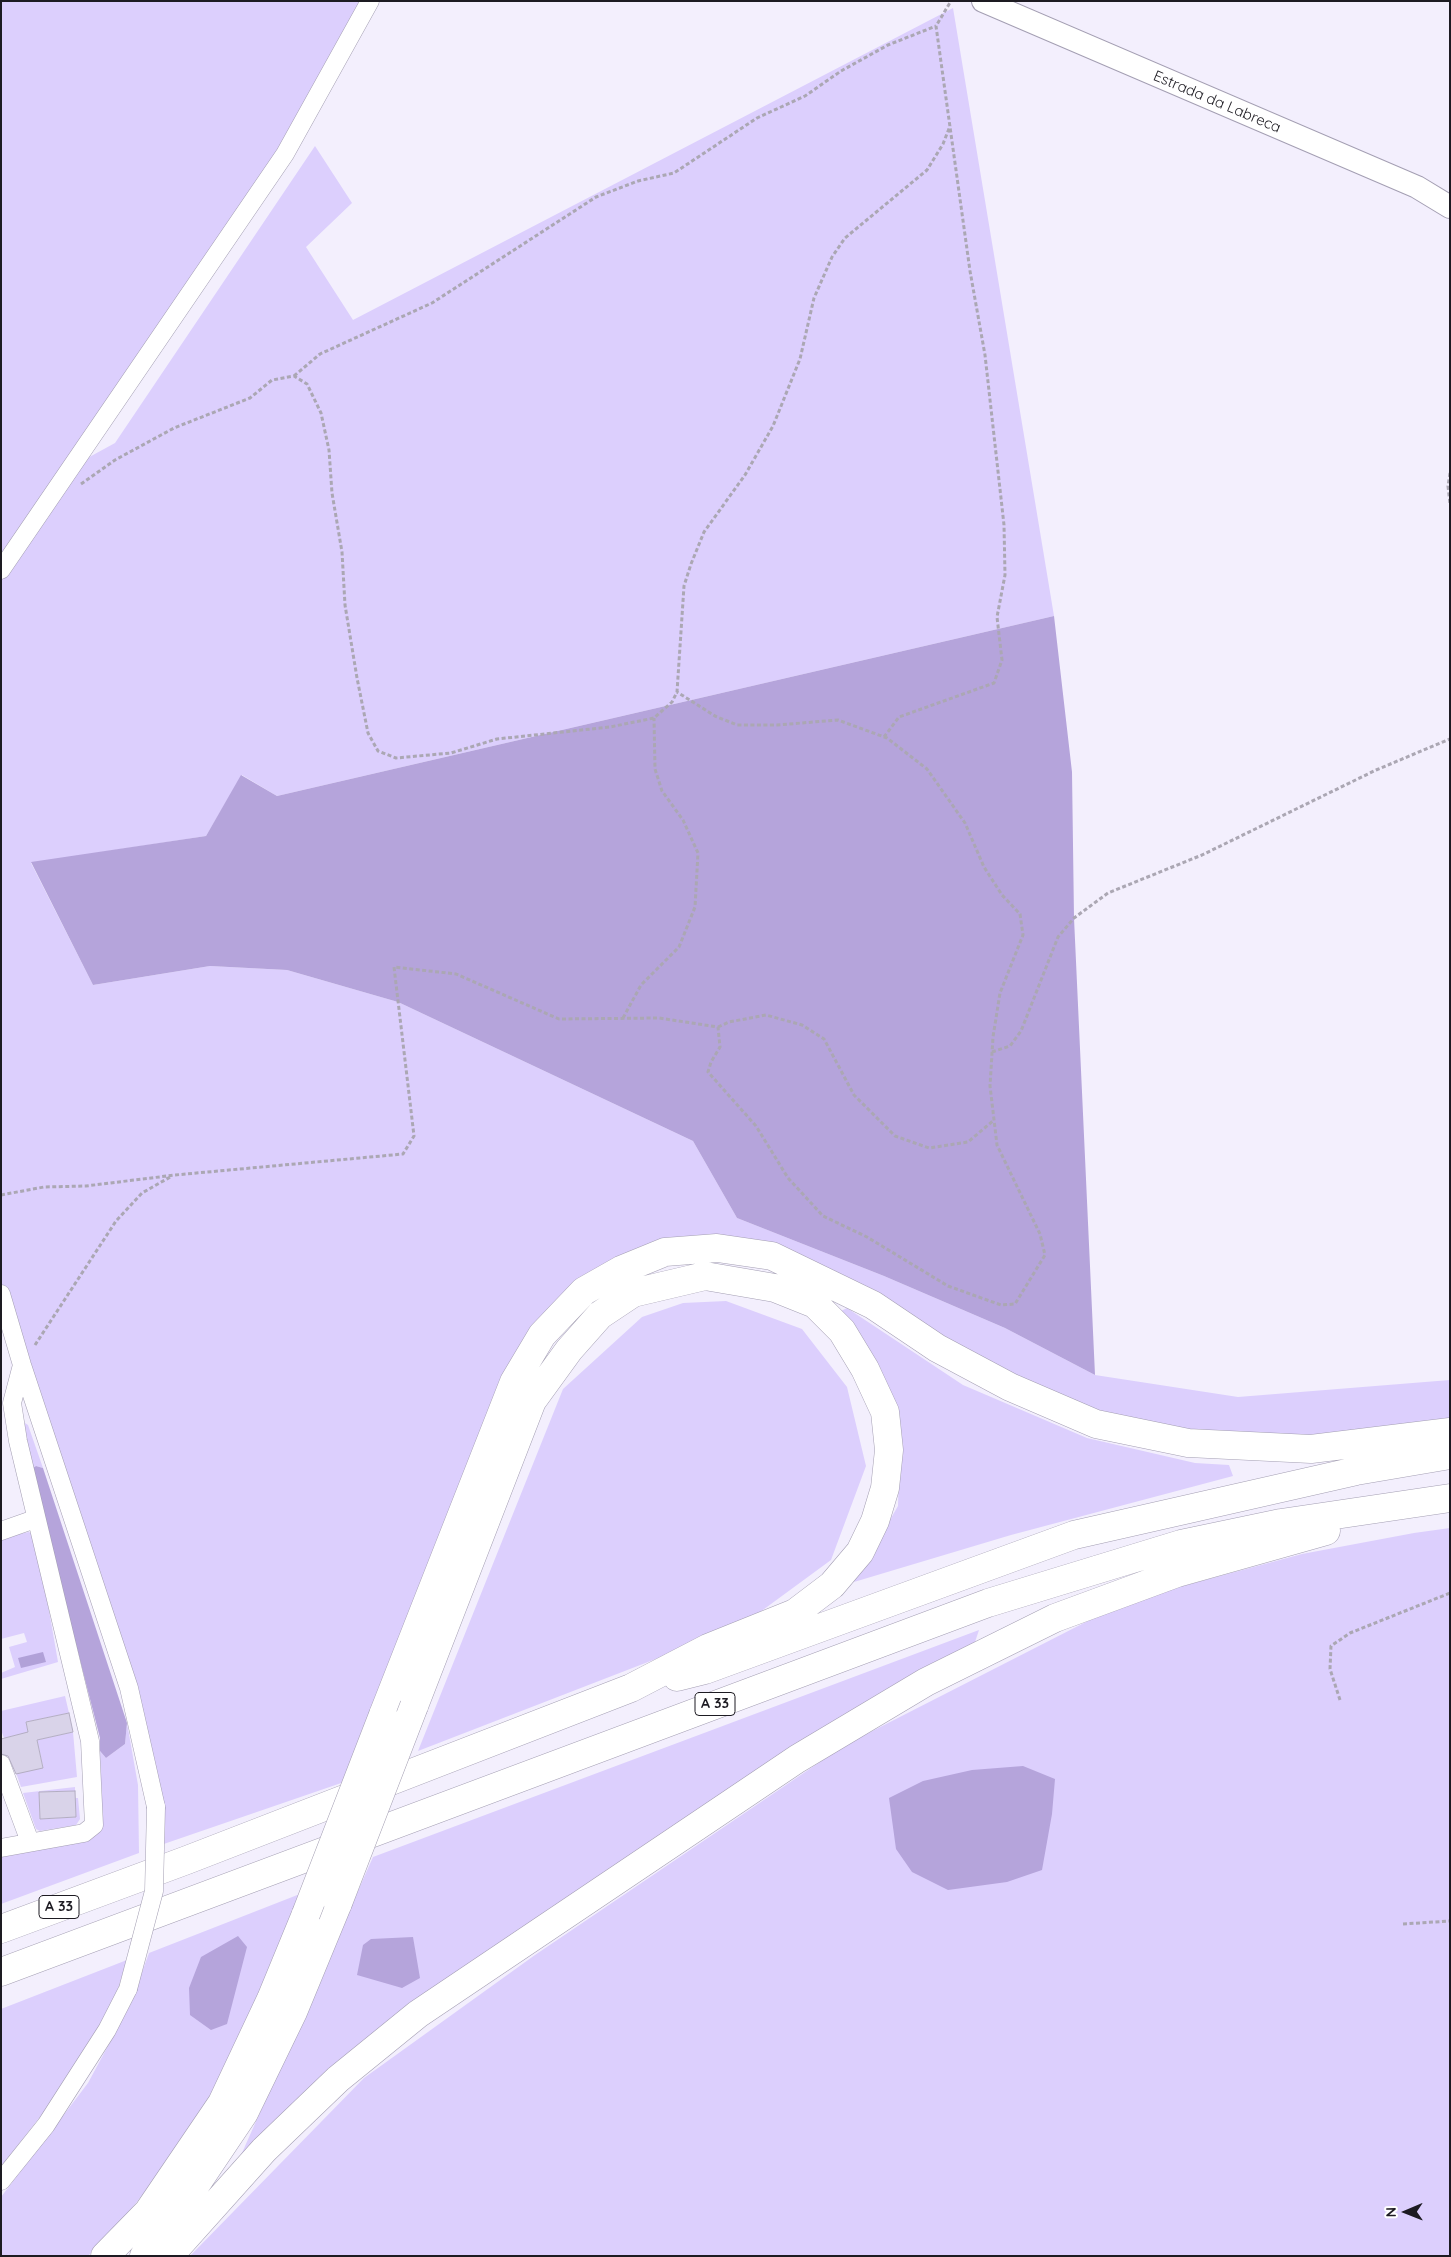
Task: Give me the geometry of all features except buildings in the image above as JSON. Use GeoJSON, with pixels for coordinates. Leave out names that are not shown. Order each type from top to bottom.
{"type":"FeatureCollection","features":[{"type":"Feature","properties":{"kind":"highway"},"geometry":{"type":"LineString","coordinates":[[105,2256],[148,2212],[222,2103],[271,1999],[306,1914],[382,1715],[514,1382],[542,1335],[584,1291],[621,1270],[665,1252],[717,1248],[772,1256],[873,1305],[937,1348],[1010,1386],[1096,1424],[1188,1444],[1311,1449],[1450,1432]]}},
{"type":"Feature","properties":{"kind":"highway"},"geometry":{"type":"LineString","coordinates":[[144,2256],[162,2235],[244,2113],[294,2012],[532,1401],[569,1350],[600,1315],[633,1293],[705,1276],[774,1288],[815,1304],[842,1331],[865,1369],[885,1412],[889,1450],[885,1488],[875,1521],[860,1552],[832,1585],[795,1612],[708,1648],[631,1688]]}},
{"type":"Feature","properties":{"kind":"highway","name":"A 33"},"geometry":{"type":"LineString","coordinates":[[1,1929],[188,1860],[631,1688],[705,1670],[1074,1535],[1356,1471],[1450,1455]]}},
{"type":"Feature","properties":{"kind":"highway"},"geometry":{"type":"LineString","coordinates":[[169,2256],[264,2150],[338,2079],[418,2014],[797,1759],[926,1682],[1055,1618],[1177,1572],[1448,1498]]}},
{"type":"Feature","properties":{"kind":"highway","name":"A 33"},"geometry":{"type":"LineString","coordinates":[[1,1972],[988,1603],[1181,1544],[1281,1523],[1448,1498]]}},
{"type":"Feature","properties":{"kind":"highway"},"geometry":{"type":"LineString","coordinates":[[1,1918],[87,1887],[117,1885]]}},
{"type":"Feature","properties":{"kind":"street"},"geometry":{"type":"LineString","coordinates":[[1,570],[285,154],[370,1]]}},
{"type":"Feature","properties":{"kind":"street","name":"Estrada da Labreca"},"geometry":{"type":"LineString","coordinates":[[983,1],[1417,187],[1450,207]]}},
{"type":"Feature","properties":{"kind":"street"},"geometry":{"type":"LineString","coordinates":[[1,1294],[22,1365],[130,1688],[156,1807],[154,1891],[128,1989],[108,2030],[46,2124],[1,2181]]}},
{"type":"Feature","properties":{"kind":"street"},"geometry":{"type":"LineString","coordinates":[[1,1848],[84,1833],[94,1825],[90,1741],[35,1519],[18,1441],[12,1403],[22,1365]]}},
{"type":"Feature","properties":{"kind":"street"},"geometry":{"type":"LineString","coordinates":[[1,1531],[35,1519]]}},
{"type":"Feature","properties":{"kind":"street"},"geometry":{"type":"LineString","coordinates":[[1,1764],[30,1842]]}},
{"type":"Feature","properties":{"kind":"path"},"geometry":{"type":"LineString","coordinates":[[51,498],[84,483],[115,460],[174,428],[250,398],[272,380],[294,376],[320,354],[432,303],[596,197],[638,182],[674,173],[756,118],[805,96],[841,72],[888,45],[936,26],[951,1]]}},
{"type":"Feature","properties":{"kind":"path"},"geometry":{"type":"LineString","coordinates":[[884,737],[899,717],[994,683],[1002,660],[997,617],[1005,575],[1004,525],[985,355],[970,271],[936,26]]}},
{"type":"Feature","properties":{"kind":"path"},"geometry":{"type":"LineString","coordinates":[[294,376],[307,384],[321,412],[329,450],[332,493],[342,552],[345,605],[368,733],[378,751],[396,758],[451,754],[497,739],[610,727],[654,718],[672,702],[678,692],[684,586],[691,564],[704,532],[745,475],[774,426],[800,359],[814,298],[832,257],[845,238],[927,170],[943,144],[950,126]]}},
{"type":"Feature","properties":{"kind":"path"},"geometry":{"type":"LineString","coordinates":[[1450,473],[1448,486],[1450,504]]}},
{"type":"Feature","properties":{"kind":"path"},"geometry":{"type":"LineString","coordinates":[[678,692],[715,716],[737,725],[778,725],[838,720],[884,737],[927,769],[965,823],[984,867],[1002,895],[1020,914],[1023,935],[1000,993],[992,1052],[990,1086],[997,1145],[1040,1234],[1045,1255],[1015,1304],[1001,1305],[948,1286],[867,1237],[823,1216],[788,1178],[756,1126],[708,1072],[711,1062],[720,1047],[718,1027]]}},
{"type":"Feature","properties":{"kind":"path"},"geometry":{"type":"LineString","coordinates":[[623,1018],[641,985],[679,947],[695,907],[698,853],[683,820],[662,790],[655,769],[654,718]]}},
{"type":"Feature","properties":{"kind":"path"},"geometry":{"type":"LineString","coordinates":[[992,1052],[1010,1046],[1020,1030],[1058,937],[1074,918],[1108,893],[1202,855],[1376,770],[1450,739]]}},
{"type":"Feature","properties":{"kind":"path"},"geometry":{"type":"LineString","coordinates":[[1,1195],[44,1187],[86,1186],[175,1175],[403,1154],[414,1136],[394,967],[456,974],[560,1019],[659,1018],[718,1027],[728,1022],[766,1015],[802,1025],[824,1040],[854,1095],[895,1136],[929,1148],[968,1142],[994,1120]]}},
{"type":"Feature","properties":{"kind":"path"},"geometry":{"type":"LineString","coordinates":[[22,1365],[116,1221],[142,1193],[175,1175]]}},
{"type":"Feature","properties":{"kind":"path"},"geometry":{"type":"LineString","coordinates":[[1340,1700],[1330,1669],[1331,1646],[1350,1633],[1450,1592]]}},
{"type":"Feature","properties":{"kind":"path"},"geometry":{"type":"LineString","coordinates":[[1403,1924],[1450,1921]]}},
{"type":"Feature","properties":{"kind":"shaded area"},"geometry":{"type":"Polygon","coordinates":[[[1,1],[367,1],[262,181],[82,461],[115,443],[315,146],[352,203],[306,247],[353,320],[953,8],[1054,616],[277,796],[242,775],[206,836],[31,863],[93,985],[210,966],[287,970],[398,1002],[693,1141],[737,1218],[884,1276],[1005,1328],[1095,1375],[1238,1397],[1450,1380],[1450,1422],[1316,1441],[1194,1436],[1098,1416],[965,1352],[767,1245],[665,1252],[542,1335],[350,1780],[155,1847],[156,1807],[1,1294],[1,1]]]}},
{"type":"Feature","properties":{"kind":"shaded area"},"geometry":{"type":"Polygon","coordinates":[[[1054,616],[1072,772],[1074,918],[1095,1375],[1005,1328],[884,1276],[737,1218],[693,1141],[398,1002],[287,970],[210,966],[93,985],[31,862],[206,836],[241,775],[277,796],[1054,616]]]}},
{"type":"Feature","properties":{"kind":"shaded area"},"geometry":{"type":"Polygon","coordinates":[[[726,1301],[802,1329],[847,1387],[866,1466],[831,1560],[741,1626],[418,1751],[563,1389],[642,1317],[683,1303],[726,1301]]]}},
{"type":"Feature","properties":{"kind":"shaded area"},"geometry":{"type":"Polygon","coordinates":[[[847,1308],[963,1385],[1087,1438],[1195,1463],[1229,1465],[1233,1476],[1011,1535],[854,1582],[898,1506],[900,1433],[875,1360],[837,1313],[847,1308]]]}},
{"type":"Feature","properties":{"kind":"shaded area"},"geometry":{"type":"Polygon","coordinates":[[[25,1423],[28,1425],[43,1468],[36,1466],[31,1469],[23,1426],[25,1423]]]}},
{"type":"Feature","properties":{"kind":"shaded area"},"geometry":{"type":"Polygon","coordinates":[[[36,1466],[43,1468],[127,1723],[125,1744],[106,1758],[100,1751],[100,1738],[31,1469],[36,1466]]]}},
{"type":"Feature","properties":{"kind":"shaded area"},"geometry":{"type":"Polygon","coordinates":[[[1450,1528],[1450,2256],[190,2256],[364,2078],[535,1955],[845,1745],[1127,1601],[1302,1554],[1450,1528]]]}},
{"type":"Feature","properties":{"kind":"shaded area"},"geometry":{"type":"Polygon","coordinates":[[[29,1532],[36,1536],[58,1662],[1,1679],[1,1673],[15,1667],[9,1647],[27,1642],[24,1633],[1,1639],[1,1538],[29,1532]]]}},
{"type":"Feature","properties":{"kind":"shaded area"},"geometry":{"type":"Polygon","coordinates":[[[979,1630],[973,1648],[828,1725],[238,2162],[373,1857],[979,1630]]]}},
{"type":"Feature","properties":{"kind":"shaded area"},"geometry":{"type":"Polygon","coordinates":[[[43,1652],[46,1662],[21,1668],[18,1658],[43,1652]]]}},
{"type":"Feature","properties":{"kind":"shaded area"},"geometry":{"type":"Polygon","coordinates":[[[65,1696],[69,1713],[26,1722],[30,1742],[18,1735],[4,1738],[1,1730],[1,1711],[65,1696]]]}},
{"type":"Feature","properties":{"kind":"shaded area"},"geometry":{"type":"Polygon","coordinates":[[[127,1723],[138,1785],[139,1853],[1,1904],[1,1855],[98,1831],[102,1811],[100,1751],[106,1758],[125,1744],[127,1723]]]}},
{"type":"Feature","properties":{"kind":"shaded area"},"geometry":{"type":"Polygon","coordinates":[[[73,1732],[77,1777],[21,1787],[7,1747],[43,1767],[37,1740],[73,1732]]]}},
{"type":"Feature","properties":{"kind":"shaded area"},"geometry":{"type":"Polygon","coordinates":[[[1023,1766],[1055,1779],[1052,1814],[1042,1870],[1007,1882],[948,1890],[912,1872],[896,1849],[889,1798],[923,1781],[972,1770],[1023,1766]]]}},
{"type":"Feature","properties":{"kind":"shaded area"},"geometry":{"type":"Polygon","coordinates":[[[75,1787],[75,1791],[39,1792],[40,1819],[76,1817],[75,1798],[78,1798],[80,1819],[76,1825],[40,1831],[36,1829],[23,1793],[75,1787]]]}},
{"type":"Feature","properties":{"kind":"shaded area"},"geometry":{"type":"Polygon","coordinates":[[[305,1892],[209,2111],[124,2218],[88,2256],[1,2256],[1,2197],[88,2083],[130,2005],[149,1953],[305,1892]]]}},
{"type":"Feature","properties":{"kind":"shaded area"},"geometry":{"type":"Polygon","coordinates":[[[238,1936],[247,1947],[227,2024],[211,2030],[190,2015],[189,1988],[201,1957],[238,1936]]]}},
{"type":"Feature","properties":{"kind":"shaded area"},"geometry":{"type":"Polygon","coordinates":[[[413,1937],[420,1978],[402,1988],[357,1975],[363,1945],[371,1939],[413,1937]]]}},
{"type":"Feature","properties":{"kind":"shaded area"},"geometry":{"type":"Polygon","coordinates":[[[127,1960],[113,2005],[68,2081],[1,2167],[1,2009],[127,1960]]]}}]}
